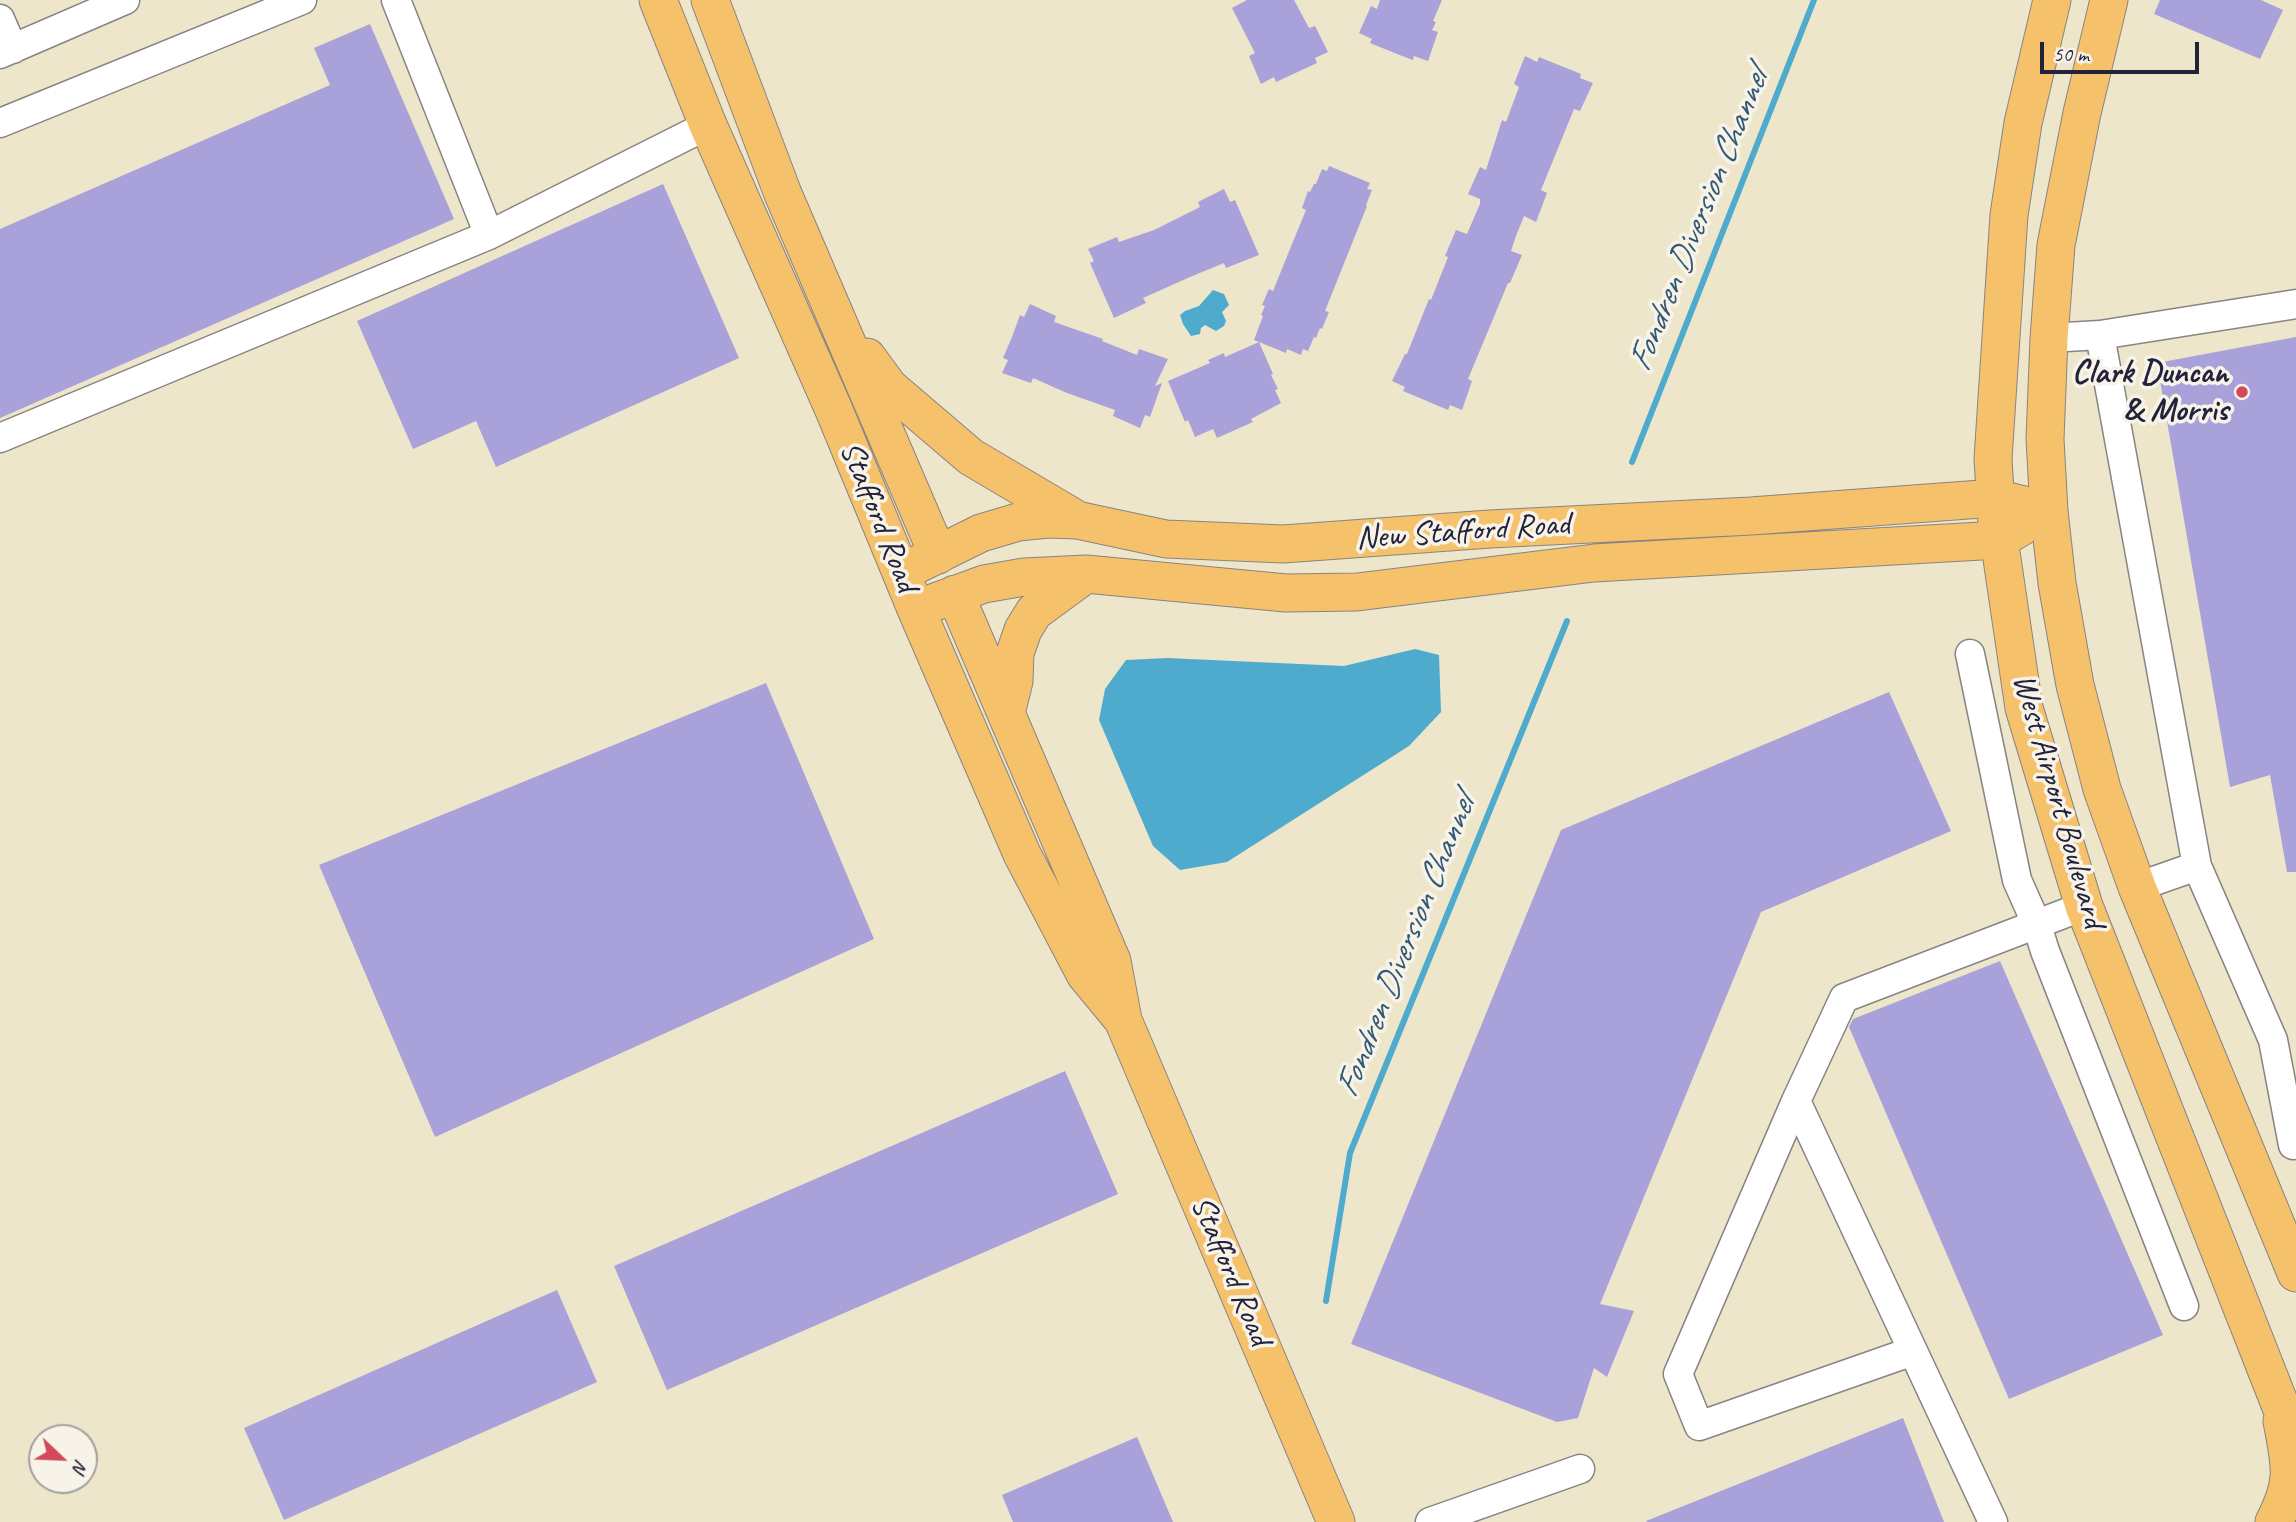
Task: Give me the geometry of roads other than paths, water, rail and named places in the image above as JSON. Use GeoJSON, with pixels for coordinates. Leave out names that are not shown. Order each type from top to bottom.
{"type":"FeatureCollection","features":[{"type":"Feature","properties":{"kind":"main road","name":"Stafford Road"},"geometry":{"type":"LineString","coordinates":[[658,0],[708,125],[834,410],[1022,854],[1085,974],[1124,1020]]}},
{"type":"Feature","properties":{"kind":"main road","name":"Stafford Road"},"geometry":{"type":"LineString","coordinates":[[709,0],[783,194],[938,555]]}},
{"type":"Feature","properties":{"kind":"main road","name":"West Airport Boulevard"},"geometry":{"type":"LineString","coordinates":[[2052,0],[2023,123],[2009,215],[1993,459],[1999,540],[2024,708],[2084,906],[2296,1446]]}},
{"type":"Feature","properties":{"kind":"main road","name":"West Airport Boulevard"},"geometry":{"type":"LineString","coordinates":[[2109,0],[2082,113],[2056,245],[2045,439],[2057,583],[2075,685],[2102,789],[2137,887],[2296,1273]]}},
{"type":"Feature","properties":{"kind":"main road"},"geometry":{"type":"LineString","coordinates":[[835,314],[889,387],[937,430],[971,457],[1077,520]]}},
{"type":"Feature","properties":{"kind":"main road","name":"New Stafford Road"},"geometry":{"type":"LineString","coordinates":[[902,572],[981,534],[1018,522],[1048,519],[1077,520],[1166,539],[1283,544],[1751,516],[1995,498],[2049,511]]}},
{"type":"Feature","properties":{"kind":"main road"},"geometry":{"type":"LineString","coordinates":[[1999,540],[2049,511]]}},
{"type":"Feature","properties":{"kind":"main road","name":"New Stafford Road"},"geometry":{"type":"LineString","coordinates":[[916,609],[985,584],[1024,577],[1086,574],[1286,593],[1357,592],[1594,563],[1999,540]]}},
{"type":"Feature","properties":{"kind":"main road"},"geometry":{"type":"LineString","coordinates":[[1283,544],[1286,593]]}},
{"type":"Feature","properties":{"kind":"main road"},"geometry":{"type":"LineString","coordinates":[[1006,713],[1014,681],[1015,653],[1023,630],[1034,612],[1086,574]]}},
{"type":"Feature","properties":{"kind":"main road","name":"Stafford Road"},"geometry":{"type":"LineString","coordinates":[[955,594],[1112,961],[1124,1020],[1336,1522]]}},
{"type":"Feature","properties":{"kind":"main road"},"geometry":{"type":"LineString","coordinates":[[2084,906],[2137,887]]}},
{"type":"Feature","properties":{"kind":"main road"},"geometry":{"type":"LineString","coordinates":[[2274,1522],[2285,1502],[2291,1472],[2278,1399]]}},
{"type":"Feature","properties":{"kind":"street"},"geometry":{"type":"LineString","coordinates":[[0,19],[6,51],[125,0]]}},
{"type":"Feature","properties":{"kind":"street"},"geometry":{"type":"LineString","coordinates":[[0,123],[251,10],[302,0]]}},
{"type":"Feature","properties":{"kind":"street"},"geometry":{"type":"LineString","coordinates":[[396,0],[489,234]]}},
{"type":"Feature","properties":{"kind":"street"},"geometry":{"type":"LineString","coordinates":[[0,438],[489,234],[708,125]]}},
{"type":"Feature","properties":{"kind":"street"},"geometry":{"type":"LineString","coordinates":[[2049,338],[2100,335],[2296,304]]}},
{"type":"Feature","properties":{"kind":"street"},"geometry":{"type":"LineString","coordinates":[[2100,335],[2197,866],[2273,1040],[2295,1145],[2248,1158]]}},
{"type":"Feature","properties":{"kind":"street"},"geometry":{"type":"LineString","coordinates":[[938,555],[955,594]]}},
{"type":"Feature","properties":{"kind":"street"},"geometry":{"type":"LineString","coordinates":[[1970,654],[2017,880],[2037,925],[2184,1306]]}},
{"type":"Feature","properties":{"kind":"street"},"geometry":{"type":"LineString","coordinates":[[2137,887],[2197,866]]}},
{"type":"Feature","properties":{"kind":"street"},"geometry":{"type":"LineString","coordinates":[[1913,1351],[1699,1426],[1678,1374],[1796,1101],[1844,998],[2084,906]]}},
{"type":"Feature","properties":{"kind":"street"},"geometry":{"type":"LineString","coordinates":[[1796,1101],[1993,1522]]}},
{"type":"Feature","properties":{"kind":"street"},"geometry":{"type":"LineString","coordinates":[[1430,1522],[1580,1469]]}},
{"type":"Feature","properties":{"kind":"water"},"geometry":{"type":"Polygon","coordinates":[[[1213,290],[1224,294],[1229,305],[1222,312],[1226,321],[1224,326],[1216,331],[1205,325],[1200,334],[1191,336],[1180,315],[1199,306],[1213,290]]]}},
{"type":"Feature","properties":{"kind":"water"},"geometry":{"type":"Polygon","coordinates":[[[1415,649],[1439,655],[1441,712],[1409,746],[1227,862],[1180,870],[1153,846],[1099,720],[1105,689],[1126,660],[1167,658],[1344,666],[1415,649]]]}},
{"type":"Feature","properties":{"kind":"waterway","name":"Fondren Diversion Channel"},"geometry":{"type":"LineString","coordinates":[[1632,462],[1814,0]]}},
{"type":"Feature","properties":{"kind":"waterway","name":"Fondren Diversion Channel"},"geometry":{"type":"LineString","coordinates":[[1326,1301],[1350,1153],[1567,621]]}},
{"type":"Feature","properties":{"kind":"place","name":"Clark Duncan & Morris"},"geometry":{"type":"Point","coordinates":[2242,392]}}]}
